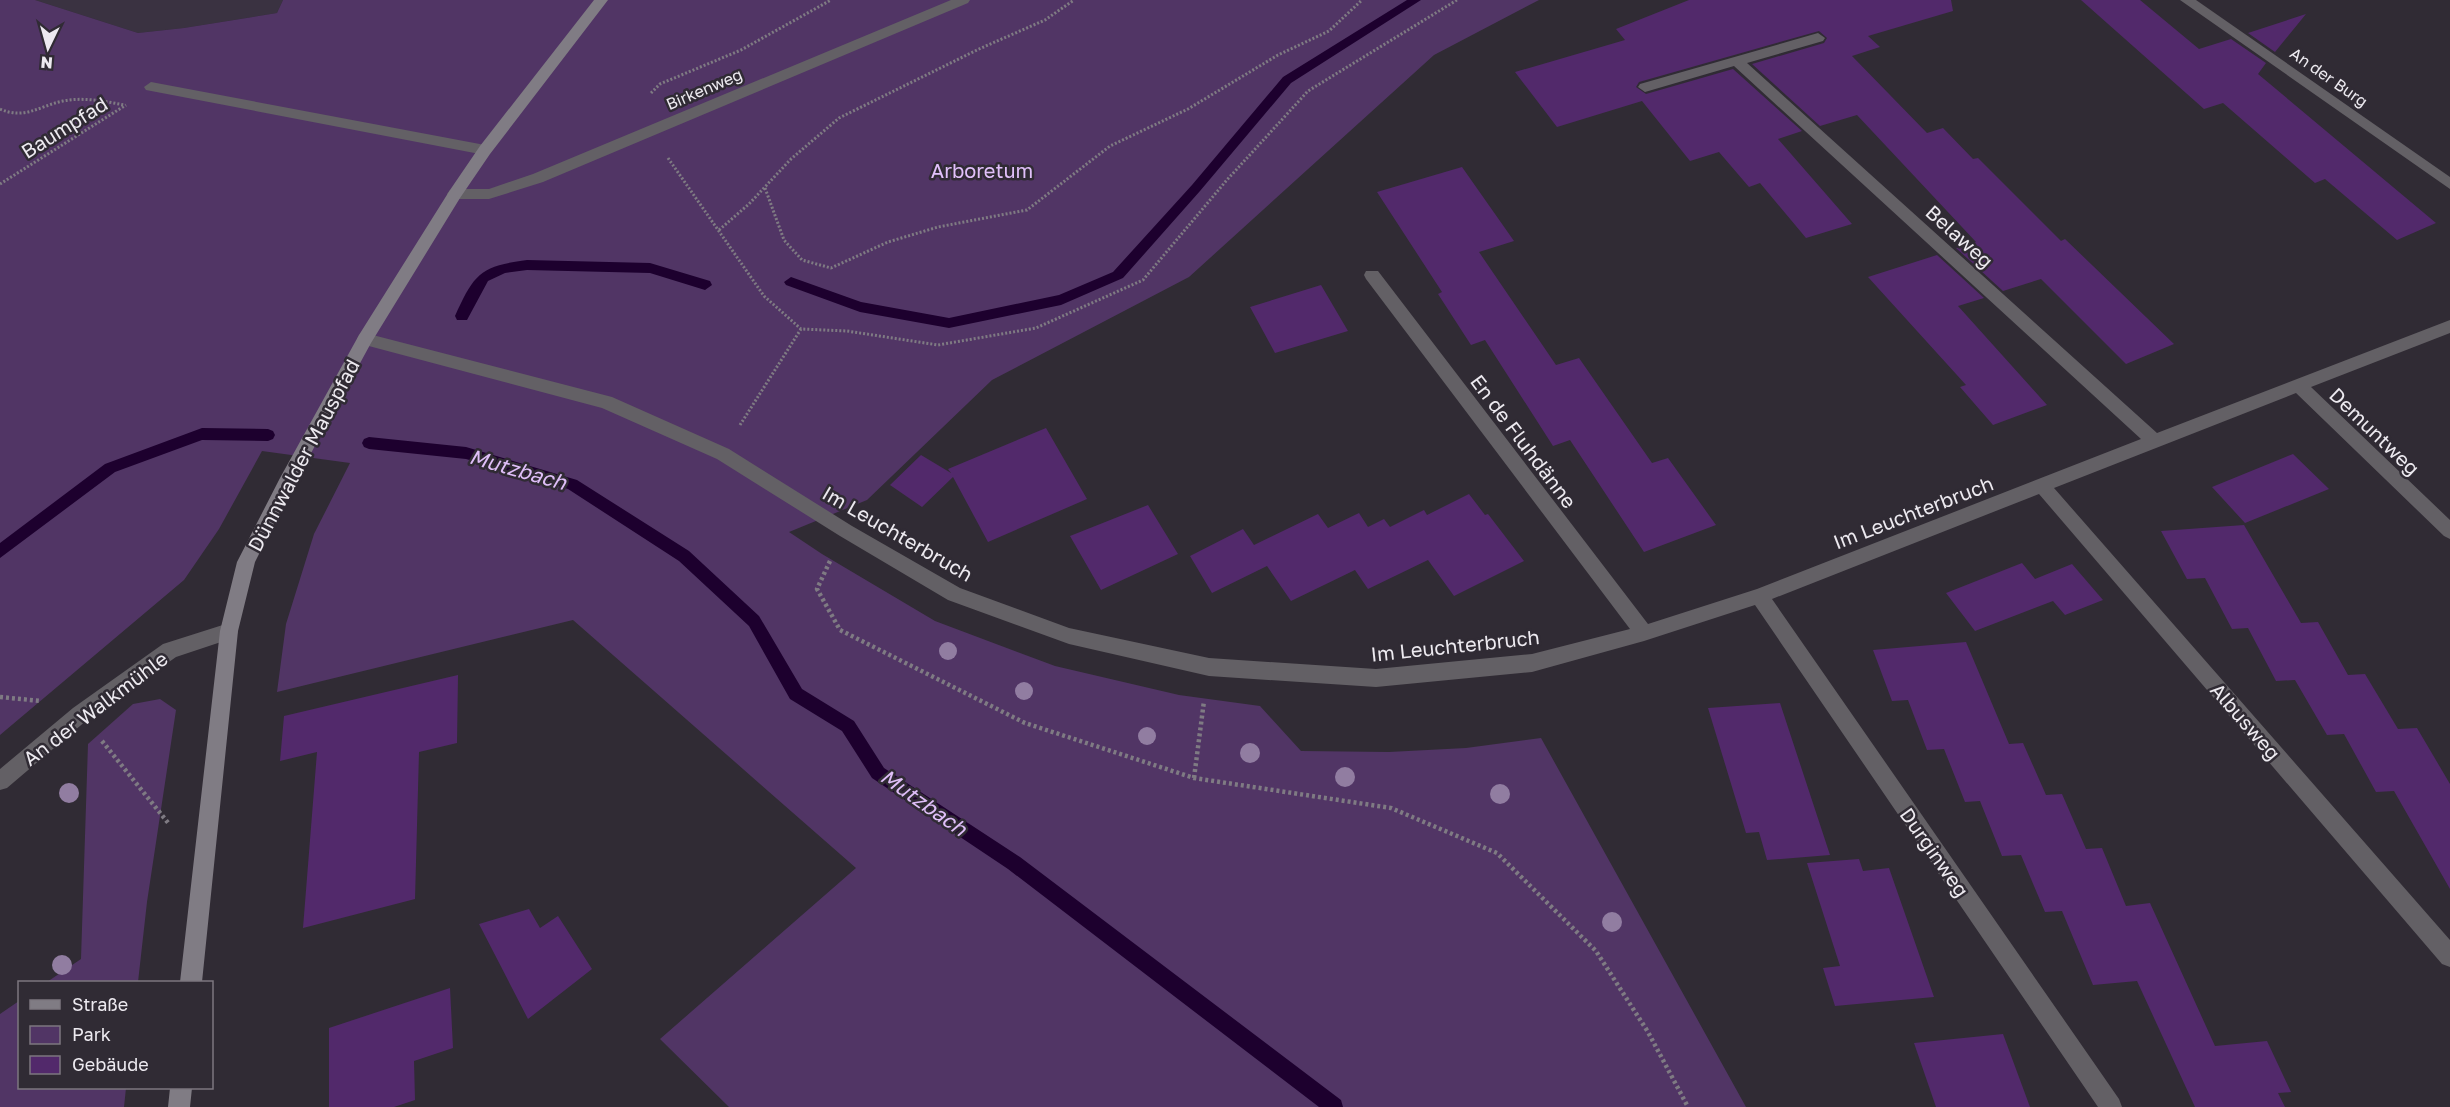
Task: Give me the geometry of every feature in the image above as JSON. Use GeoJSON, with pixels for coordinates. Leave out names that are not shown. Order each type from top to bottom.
{"type":"FeatureCollection","features":[{"type":"Feature","properties":{"kind":"main road","name":"Dünnwalder Mauspfad"},"geometry":{"type":"LineString","coordinates":[[191,981],[229,631],[246,562],[297,461],[366,339],[455,194],[485,150],[601,0]]}},
{"type":"Feature","properties":{"kind":"main road"},"geometry":{"type":"LineString","coordinates":[[179,1107],[181,1089]]}},
{"type":"Feature","properties":{"kind":"street","name":"Birkenweg"},"geometry":{"type":"LineString","coordinates":[[455,194],[489,194],[538,178],[963,0]]}},
{"type":"Feature","properties":{"kind":"street","name":"An der Burg"},"geometry":{"type":"LineString","coordinates":[[2187,0],[2450,184]]}},
{"type":"Feature","properties":{"kind":"street"},"geometry":{"type":"LineString","coordinates":[[1646,87],[1818,38]]}},
{"type":"Feature","properties":{"kind":"street","name":"Belaweg"},"geometry":{"type":"LineString","coordinates":[[1737,61],[2156,442]]}},
{"type":"Feature","properties":{"kind":"street"},"geometry":{"type":"LineString","coordinates":[[151,87],[485,150]]}},
{"type":"Feature","properties":{"kind":"street","name":"En de Fluhdänne"},"geometry":{"type":"LineString","coordinates":[[1372,275],[1644,633]]}},
{"type":"Feature","properties":{"kind":"street","name":"Im Leuchterbruch"},"geometry":{"type":"LineString","coordinates":[[366,339],[606,402],[723,454],[846,531],[954,594],[1069,636],[1209,667],[1376,678],[1532,663],[1644,633],[1759,596],[2450,326]]}},
{"type":"Feature","properties":{"kind":"street","name":"Demuntweg"},"geometry":{"type":"LineString","coordinates":[[2298,385],[2450,531]]}},
{"type":"Feature","properties":{"kind":"street","name":"Albusweg"},"geometry":{"type":"LineString","coordinates":[[2042,486],[2450,956]]}},
{"type":"Feature","properties":{"kind":"street","name":"Durginweg"},"geometry":{"type":"LineString","coordinates":[[1759,596],[2111,1107]]}},
{"type":"Feature","properties":{"kind":"street","name":"An der Walkmühle"},"geometry":{"type":"LineString","coordinates":[[0,781],[80,714],[170,650],[229,631]]}},
{"type":"Feature","properties":{"kind":"path"},"geometry":{"type":"LineString","coordinates":[[831,0],[741,50],[660,84],[641,104],[650,131],[764,297],[801,330],[847,332],[938,345],[1036,328],[1143,280],[1226,181],[1308,91],[1457,0]]}},
{"type":"Feature","properties":{"kind":"path"},"geometry":{"type":"LineString","coordinates":[[718,231],[765,188],[791,159],[839,118],[979,49],[1046,20],[1074,0]]}},
{"type":"Feature","properties":{"kind":"path"},"geometry":{"type":"LineString","coordinates":[[765,188],[784,240],[802,260],[831,268],[888,242],[928,230],[1027,210],[1110,146],[1188,110],[1278,55],[1329,31],[1362,0]]}},
{"type":"Feature","properties":{"kind":"path","name":"Baumpfad"},"geometry":{"type":"LineString","coordinates":[[0,109],[8,114],[32,114],[62,102],[97,98],[125,105],[0,184]]}},
{"type":"Feature","properties":{"kind":"path"},"geometry":{"type":"LineString","coordinates":[[723,454],[801,330]]}},
{"type":"Feature","properties":{"kind":"path"},"geometry":{"type":"LineString","coordinates":[[846,531],[817,589],[840,630],[1025,723],[1194,778],[1391,808],[1497,853],[1596,951],[1648,1032],[1688,1107]]}},
{"type":"Feature","properties":{"kind":"path"},"geometry":{"type":"LineString","coordinates":[[1194,778],[1209,667]]}},
{"type":"Feature","properties":{"kind":"path"},"geometry":{"type":"LineString","coordinates":[[80,714],[204,866]]}},
{"type":"Feature","properties":{"kind":"shaded area"},"geometry":{"type":"Polygon","coordinates":[[[35,0],[283,0],[277,13],[138,33],[35,0]]]}},
{"type":"Feature","properties":{"kind":"green space","name":"Arboretum"},"geometry":{"type":"Polygon","coordinates":[[[0,0],[35,0],[138,33],[277,13],[283,0],[1539,0],[1434,55],[1189,277],[992,380],[867,500],[789,532],[935,621],[1055,666],[1179,695],[1260,706],[1301,751],[1389,752],[1466,748],[1541,738],[1746,1107],[729,1107],[660,1039],[856,868],[573,620],[277,692],[286,624],[314,534],[350,463],[262,451],[219,529],[184,580],[0,735],[0,0]]]}},
{"type":"Feature","properties":{"kind":"green space"},"geometry":{"type":"Polygon","coordinates":[[[160,699],[176,710],[147,902],[138,981],[48,981],[81,959],[88,744],[133,704],[160,699]]]}},
{"type":"Feature","properties":{"kind":"green space"},"geometry":{"type":"Polygon","coordinates":[[[18,1002],[18,1089],[126,1089],[124,1107],[0,1107],[0,1014],[18,1002]]]}},
{"type":"Feature","properties":{"kind":"building"},"geometry":{"type":"Polygon","coordinates":[[[1689,0],[1951,0],[1953,11],[1868,36],[1880,47],[1852,56],[1927,133],[1943,128],[1973,159],[1978,158],[2061,241],[2065,239],[2174,344],[2126,364],[2041,279],[2003,291],[1956,248],[1976,242],[1857,115],[1820,126],[1752,64],[1824,43],[1827,38],[1819,31],[1639,82],[1636,87],[1646,94],[1733,69],[1802,131],[1778,139],[1852,224],[1806,238],[1760,183],[1749,187],[1719,152],[1690,161],[1642,101],[1557,127],[1515,72],[1625,40],[1616,29],[1689,0]]]}},
{"type":"Feature","properties":{"kind":"building"},"geometry":{"type":"Polygon","coordinates":[[[2081,0],[2140,0],[2199,49],[2231,39],[2266,63],[2258,74],[2436,223],[2397,240],[2325,179],[2315,183],[2223,103],[2204,109],[2081,0]]]}},
{"type":"Feature","properties":{"kind":"building"},"geometry":{"type":"Polygon","coordinates":[[[2306,14],[2275,52],[2248,33],[2306,14]]]}},
{"type":"Feature","properties":{"kind":"building"},"geometry":{"type":"Polygon","coordinates":[[[1462,167],[1514,241],[1479,252],[1556,365],[1579,358],[1652,463],[1668,458],[1716,525],[1644,552],[1570,440],[1553,446],[1485,340],[1471,345],[1438,294],[1442,292],[1377,192],[1462,167]]]}},
{"type":"Feature","properties":{"kind":"building"},"geometry":{"type":"Polygon","coordinates":[[[1937,255],[1984,298],[1958,306],[2047,405],[1993,425],[1960,387],[1966,385],[1868,277],[1937,255]]]}},
{"type":"Feature","properties":{"kind":"building"},"geometry":{"type":"Polygon","coordinates":[[[1321,285],[1348,331],[1275,353],[1250,307],[1321,285]]]}},
{"type":"Feature","properties":{"kind":"building"},"geometry":{"type":"Polygon","coordinates":[[[1046,428],[1087,499],[988,542],[953,477],[922,507],[890,485],[921,455],[951,473],[948,469],[1046,428]]]}},
{"type":"Feature","properties":{"kind":"building"},"geometry":{"type":"Polygon","coordinates":[[[2293,454],[2329,489],[2245,523],[2212,487],[2293,454]]]}},
{"type":"Feature","properties":{"kind":"building"},"geometry":{"type":"Polygon","coordinates":[[[1469,494],[1485,515],[1488,514],[1524,561],[1454,596],[1428,560],[1368,589],[1355,570],[1291,601],[1267,566],[1212,593],[1190,556],[1243,529],[1254,545],[1318,514],[1328,528],[1359,513],[1368,527],[1384,519],[1390,527],[1424,510],[1427,515],[1469,494]]]}},
{"type":"Feature","properties":{"kind":"building"},"geometry":{"type":"Polygon","coordinates":[[[1148,505],[1178,554],[1101,590],[1070,536],[1148,505]]]}},
{"type":"Feature","properties":{"kind":"building"},"geometry":{"type":"Polygon","coordinates":[[[2244,525],[2301,623],[2318,622],[2348,675],[2365,674],[2398,729],[2417,728],[2450,784],[2450,889],[2394,791],[2376,792],[2344,734],[2327,735],[2295,680],[2276,681],[2248,628],[2232,629],[2205,578],[2187,579],[2161,531],[2244,525]]]}},
{"type":"Feature","properties":{"kind":"building"},"geometry":{"type":"Polygon","coordinates":[[[2022,563],[2035,579],[2072,564],[2103,600],[2065,615],[2053,601],[1975,631],[1946,593],[2022,563]]]}},
{"type":"Feature","properties":{"kind":"building"},"geometry":{"type":"Polygon","coordinates":[[[1966,642],[2009,744],[2023,743],[2046,795],[2062,794],[2086,849],[2102,848],[2126,906],[2150,903],[2215,1046],[2267,1041],[2291,1092],[2278,1093],[2285,1107],[2195,1107],[2137,981],[2093,985],[2062,911],[2045,912],[2021,855],[2002,856],[1980,801],[1965,802],[1944,749],[1927,750],[1908,700],[1892,701],[1873,650],[1966,642]]]}},
{"type":"Feature","properties":{"kind":"building"},"geometry":{"type":"Polygon","coordinates":[[[458,675],[457,743],[419,752],[415,899],[303,928],[317,752],[280,761],[284,716],[458,675]]]}},
{"type":"Feature","properties":{"kind":"building"},"geometry":{"type":"Polygon","coordinates":[[[1780,703],[1830,855],[1767,860],[1759,832],[1746,833],[1708,708],[1780,703]]]}},
{"type":"Feature","properties":{"kind":"building"},"geometry":{"type":"Polygon","coordinates":[[[1859,859],[1863,871],[1889,868],[1934,997],[1835,1006],[1823,968],[1840,966],[1807,863],[1859,859]]]}},
{"type":"Feature","properties":{"kind":"building"},"geometry":{"type":"Polygon","coordinates":[[[529,909],[540,928],[558,916],[592,969],[528,1019],[479,924],[529,909]]]}},
{"type":"Feature","properties":{"kind":"building"},"geometry":{"type":"Polygon","coordinates":[[[450,988],[453,1048],[414,1061],[415,1100],[394,1107],[329,1107],[329,1028],[450,988]]]}},
{"type":"Feature","properties":{"kind":"building"},"geometry":{"type":"Polygon","coordinates":[[[2003,1034],[2030,1107],[1936,1107],[1914,1043],[2003,1034]]]}},
{"type":"Feature","properties":{"kind":"waterway"},"geometry":{"type":"LineString","coordinates":[[791,282],[860,307],[949,323],[1061,300],[1118,275],[1196,188],[1287,80],[1415,0]]}},
{"type":"Feature","properties":{"kind":"waterway"},"geometry":{"type":"LineString","coordinates":[[462,316],[472,294],[483,278],[503,268],[527,265],[650,268],[705,285]]}},
{"type":"Feature","properties":{"kind":"waterway","name":"Mutzbach"},"geometry":{"type":"LineString","coordinates":[[0,552],[110,468],[202,434],[268,435]]}},
{"type":"Feature","properties":{"kind":"waterway","name":"Mutzbach"},"geometry":{"type":"LineString","coordinates":[[369,443],[466,453],[572,484],[684,556],[754,621],[796,694],[848,726],[878,773],[1014,863],[1334,1107]]}}]}
